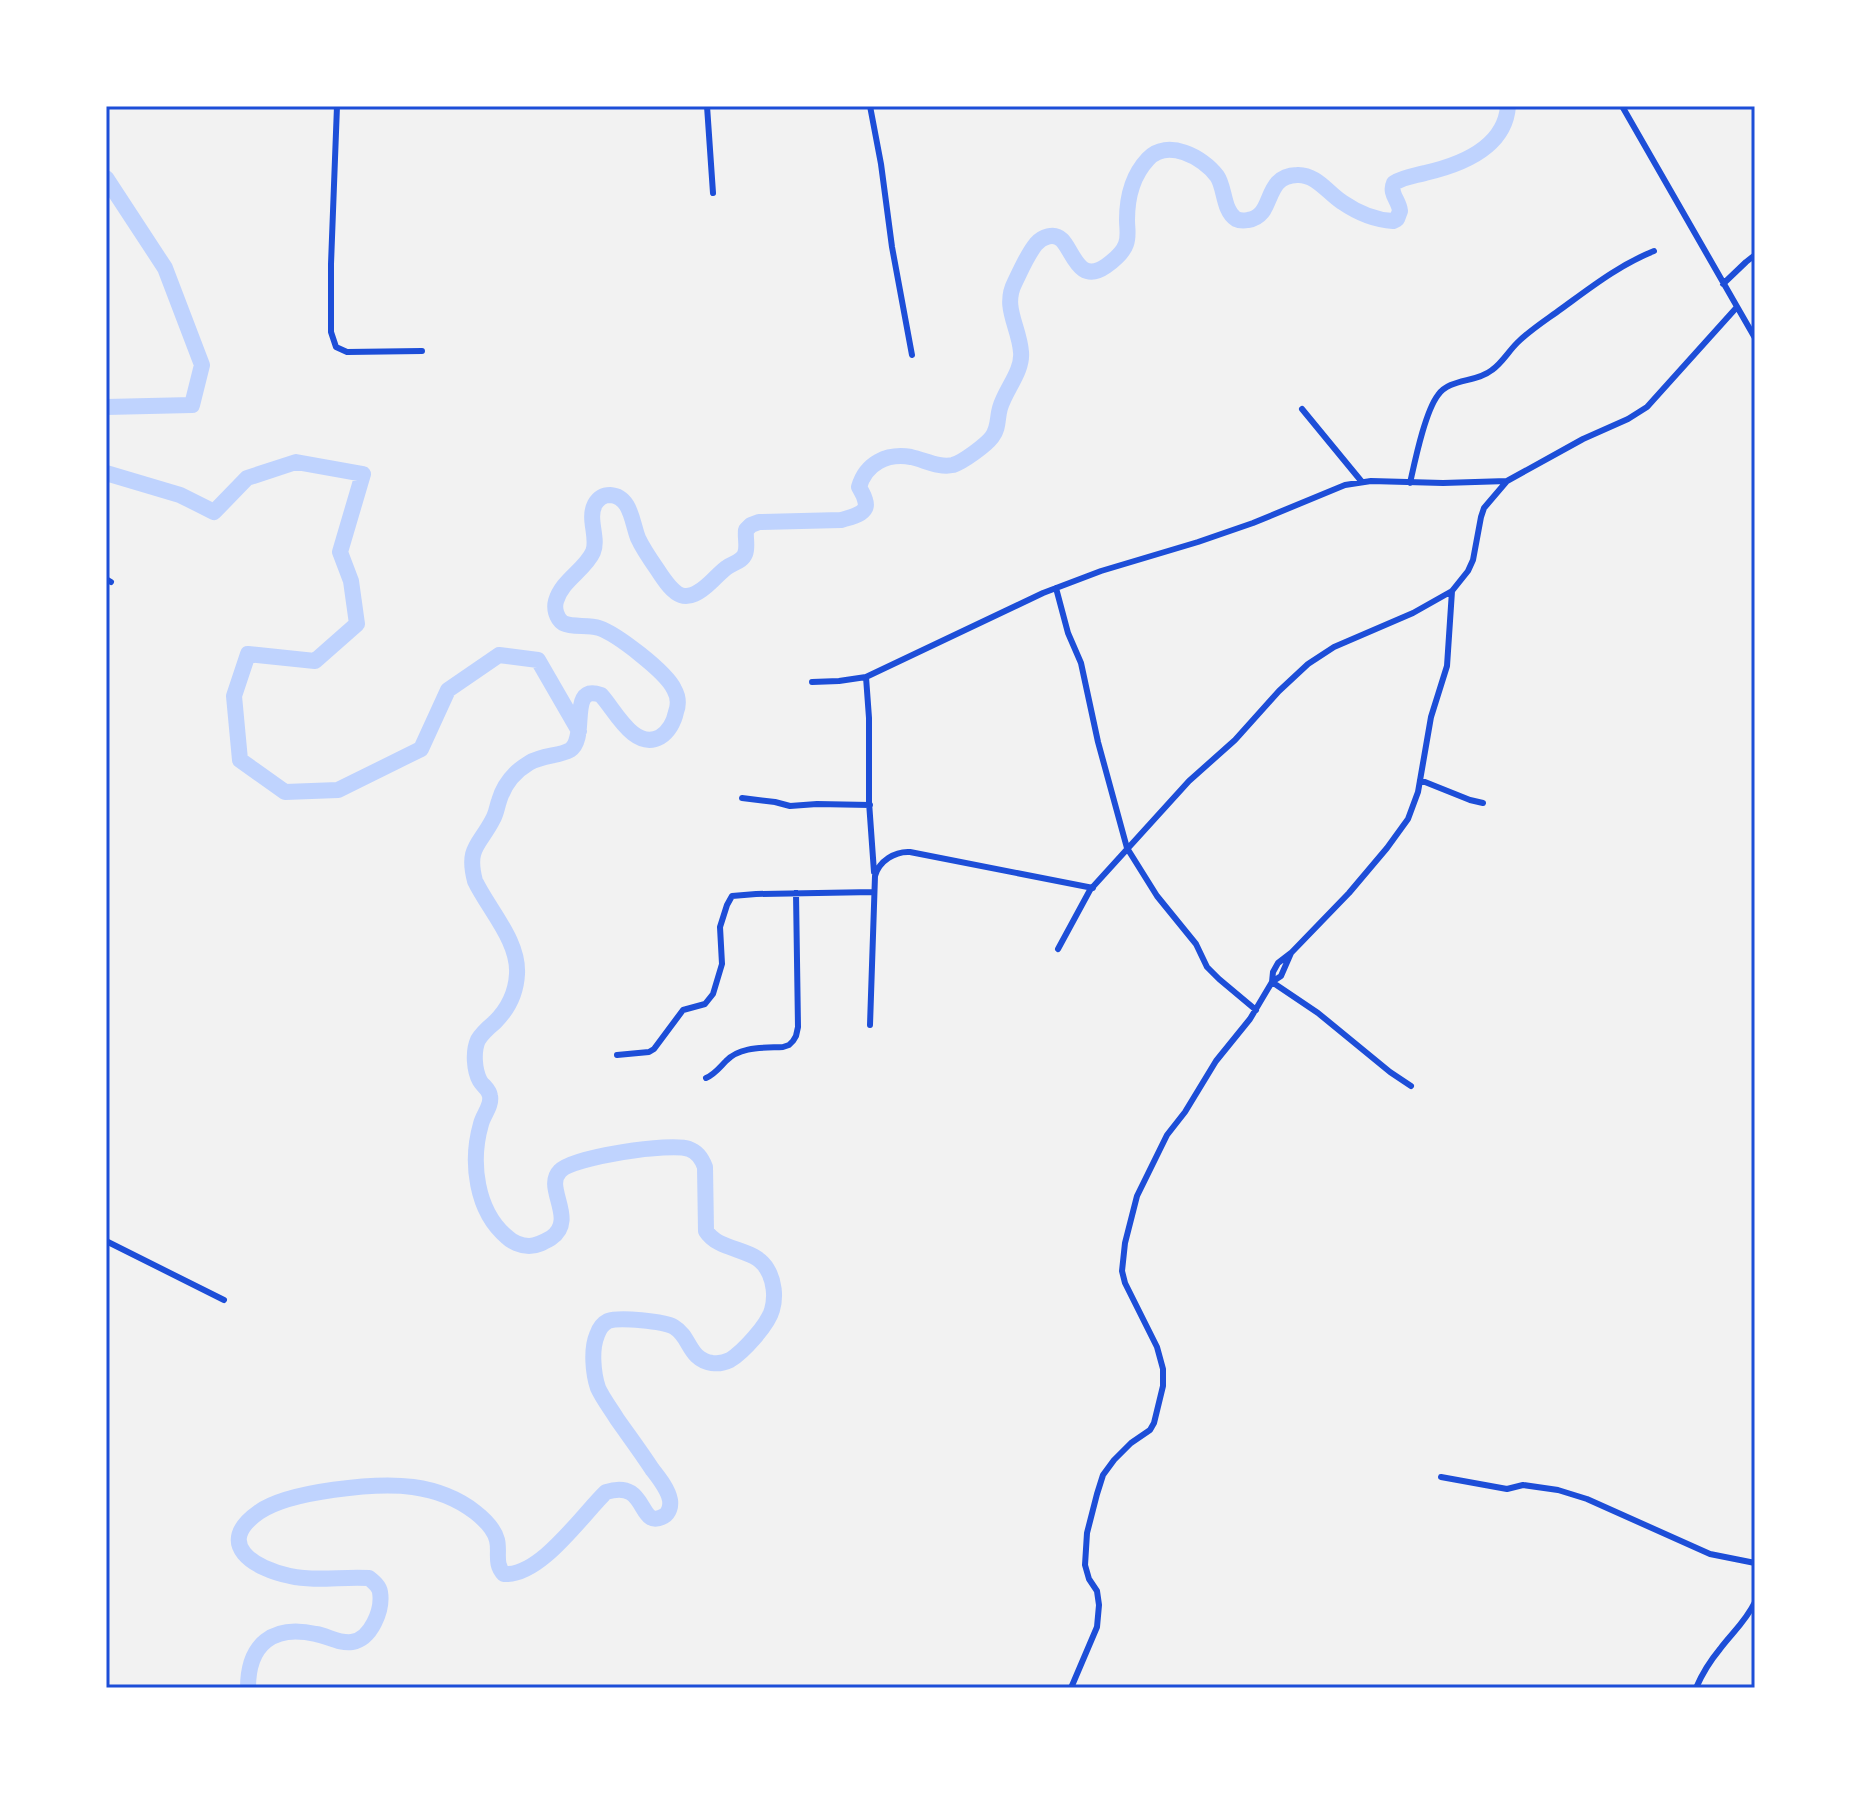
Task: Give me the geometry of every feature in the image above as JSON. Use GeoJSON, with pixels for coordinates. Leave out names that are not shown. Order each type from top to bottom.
{"type":"FeatureCollection","features":[{"type":"Feature","properties":{"kind":"street"},"geometry":{"type":"LineString","coordinates":[[337,106],[331,264],[331,332],[336,347],[347,352],[422,351]]}},
{"type":"Feature","properties":{"kind":"street"},"geometry":{"type":"LineString","coordinates":[[707,106],[713,193]]}},
{"type":"Feature","properties":{"kind":"street"},"geometry":{"type":"LineString","coordinates":[[870,106],[912,355]]}},
{"type":"Feature","properties":{"kind":"street"},"geometry":{"type":"LineString","coordinates":[[1622,106],[1755,338]]}},
{"type":"Feature","properties":{"kind":"street"},"geometry":{"type":"LineString","coordinates":[[1410,483],[1431,407],[1446,387],[1491,371],[1516,344],[1542,323],[1627,263],[1654,251]]}},
{"type":"Feature","properties":{"kind":"street"},"geometry":{"type":"LineString","coordinates":[[1723,284],[1755,255]]}},
{"type":"Feature","properties":{"kind":"street"},"geometry":{"type":"LineString","coordinates":[[1058,949],[1084,899],[1127,848],[1189,781],[1235,740],[1279,691],[1308,664],[1334,647],[1413,613],[1452,591],[1473,560],[1484,508],[1507,481],[1647,407],[1737,307]]}},
{"type":"Feature","properties":{"kind":"street"},"geometry":{"type":"LineString","coordinates":[[1302,409],[1362,482]]}},
{"type":"Feature","properties":{"kind":"street"},"geometry":{"type":"LineString","coordinates":[[812,682],[866,677],[1056,588],[1101,571],[1212,538],[1334,489],[1362,482],[1507,481]]}},
{"type":"Feature","properties":{"kind":"street"},"geometry":{"type":"LineString","coordinates":[[1056,588],[1068,633],[1081,663],[1098,742],[1127,848],[1157,896],[1196,944],[1207,967],[1256,1010]]}},
{"type":"Feature","properties":{"kind":"street"},"geometry":{"type":"LineString","coordinates":[[1071,1688],[1097,1627],[1097,1591],[1085,1565],[1087,1533],[1097,1494],[1103,1475],[1114,1460],[1150,1430],[1163,1380],[1157,1347],[1122,1271],[1125,1243],[1137,1196],[1167,1135],[1216,1061],[1256,1010],[1272,982],[1281,976],[1291,953],[1366,873],[1402,829],[1412,811],[1431,717],[1447,666],[1452,591]]}},
{"type":"Feature","properties":{"kind":"street"},"geometry":{"type":"LineString","coordinates":[[866,677],[875,876],[870,1025]]}},
{"type":"Feature","properties":{"kind":"street"},"geometry":{"type":"LineString","coordinates":[[1420,780],[1483,803]]}},
{"type":"Feature","properties":{"kind":"street"},"geometry":{"type":"LineString","coordinates":[[742,798],[790,806],[870,805]]}},
{"type":"Feature","properties":{"kind":"street"},"geometry":{"type":"LineString","coordinates":[[875,876],[880,865],[904,851],[1093,888]]}},
{"type":"Feature","properties":{"kind":"street"},"geometry":{"type":"LineString","coordinates":[[617,1055],[649,1052],[683,1010],[710,1000],[720,974],[720,927],[732,896],[874,892]]}},
{"type":"Feature","properties":{"kind":"street"},"geometry":{"type":"LineString","coordinates":[[706,1078],[739,1051],[783,1047],[796,1036],[796,893]]}},
{"type":"Feature","properties":{"kind":"street"},"geometry":{"type":"LineString","coordinates":[[1272,982],[1330,1022],[1411,1086]]}},
{"type":"Feature","properties":{"kind":"street"},"geometry":{"type":"LineString","coordinates":[[106,1241],[224,1300]]}},
{"type":"Feature","properties":{"kind":"street"},"geometry":{"type":"LineString","coordinates":[[1441,1477],[1507,1489],[1523,1485],[1558,1490],[1587,1499],[1710,1554],[1755,1563]]}},
{"type":"Feature","properties":{"kind":"street"},"geometry":{"type":"LineString","coordinates":[[1696,1688],[1702,1673],[1741,1627],[1755,1602]]}},
{"type":"Feature","properties":{"kind":"waterway"},"geometry":{"type":"LineString","coordinates":[[248,1688],[253,1660],[266,1641],[287,1632],[320,1635],[343,1642],[359,1640],[374,1623],[380,1599],[379,1588],[369,1578],[300,1578],[277,1573],[253,1561],[239,1544],[240,1535],[259,1512],[291,1499],[356,1487],[397,1486],[429,1490],[461,1503],[488,1524],[497,1540],[498,1562],[504,1574],[532,1566],[546,1555],[606,1492],[629,1492],[650,1517],[656,1519],[664,1516],[670,1505],[665,1488],[598,1388],[593,1354],[602,1325],[614,1320],[641,1320],[669,1325],[680,1331],[698,1357],[719,1363],[730,1360],[748,1345],[766,1323],[772,1310],[773,1283],[761,1262],[719,1243],[706,1231],[705,1167],[692,1150],[679,1147],[644,1149],[602,1156],[560,1171],[555,1186],[561,1222],[551,1238],[532,1246],[514,1242],[497,1226],[488,1214],[478,1185],[478,1139],[490,1100],[476,1072],[476,1044],[507,1006],[517,974],[508,938],[475,881],[473,853],[514,774],[534,760],[566,752],[575,744],[584,697],[591,693],[601,695],[626,727],[634,734],[651,740],[668,730],[678,706],[669,682],[629,645],[599,628],[563,623],[557,616],[555,604],[559,594],[593,552],[592,516],[596,502],[607,495],[622,500],[630,511],[640,542],[663,579],[681,595],[695,594],[744,557],[746,530],[751,525],[759,522],[841,520],[854,516],[862,512],[866,505],[859,487],[862,479],[872,466],[886,458],[911,457],[948,466],[980,449],[996,430],[1000,408],[1021,359],[1010,300],[1011,291],[1030,253],[1041,239],[1055,236],[1062,240],[1078,264],[1089,272],[1112,262],[1123,251],[1127,241],[1128,203],[1134,180],[1148,159],[1156,153],[1174,150],[1203,162],[1217,176],[1229,210],[1239,220],[1257,217],[1279,182],[1297,175],[1316,181],[1360,213],[1393,221],[1400,211],[1393,190],[1394,183],[1452,165],[1490,144],[1505,121],[1508,106]]}},
{"type":"Feature","properties":{"kind":"waterway"},"geometry":{"type":"LineString","coordinates":[[106,178],[165,268],[202,365],[192,405],[106,407]]}},
{"type":"Feature","properties":{"kind":"waterway"},"geometry":{"type":"LineString","coordinates":[[106,473],[180,495],[214,512],[247,478],[296,462],[363,474],[340,552],[351,581],[357,624],[315,661],[248,654],[234,696],[240,760],[285,792],[338,790],[421,749],[448,690],[499,655],[538,660],[579,731]]}}]}
